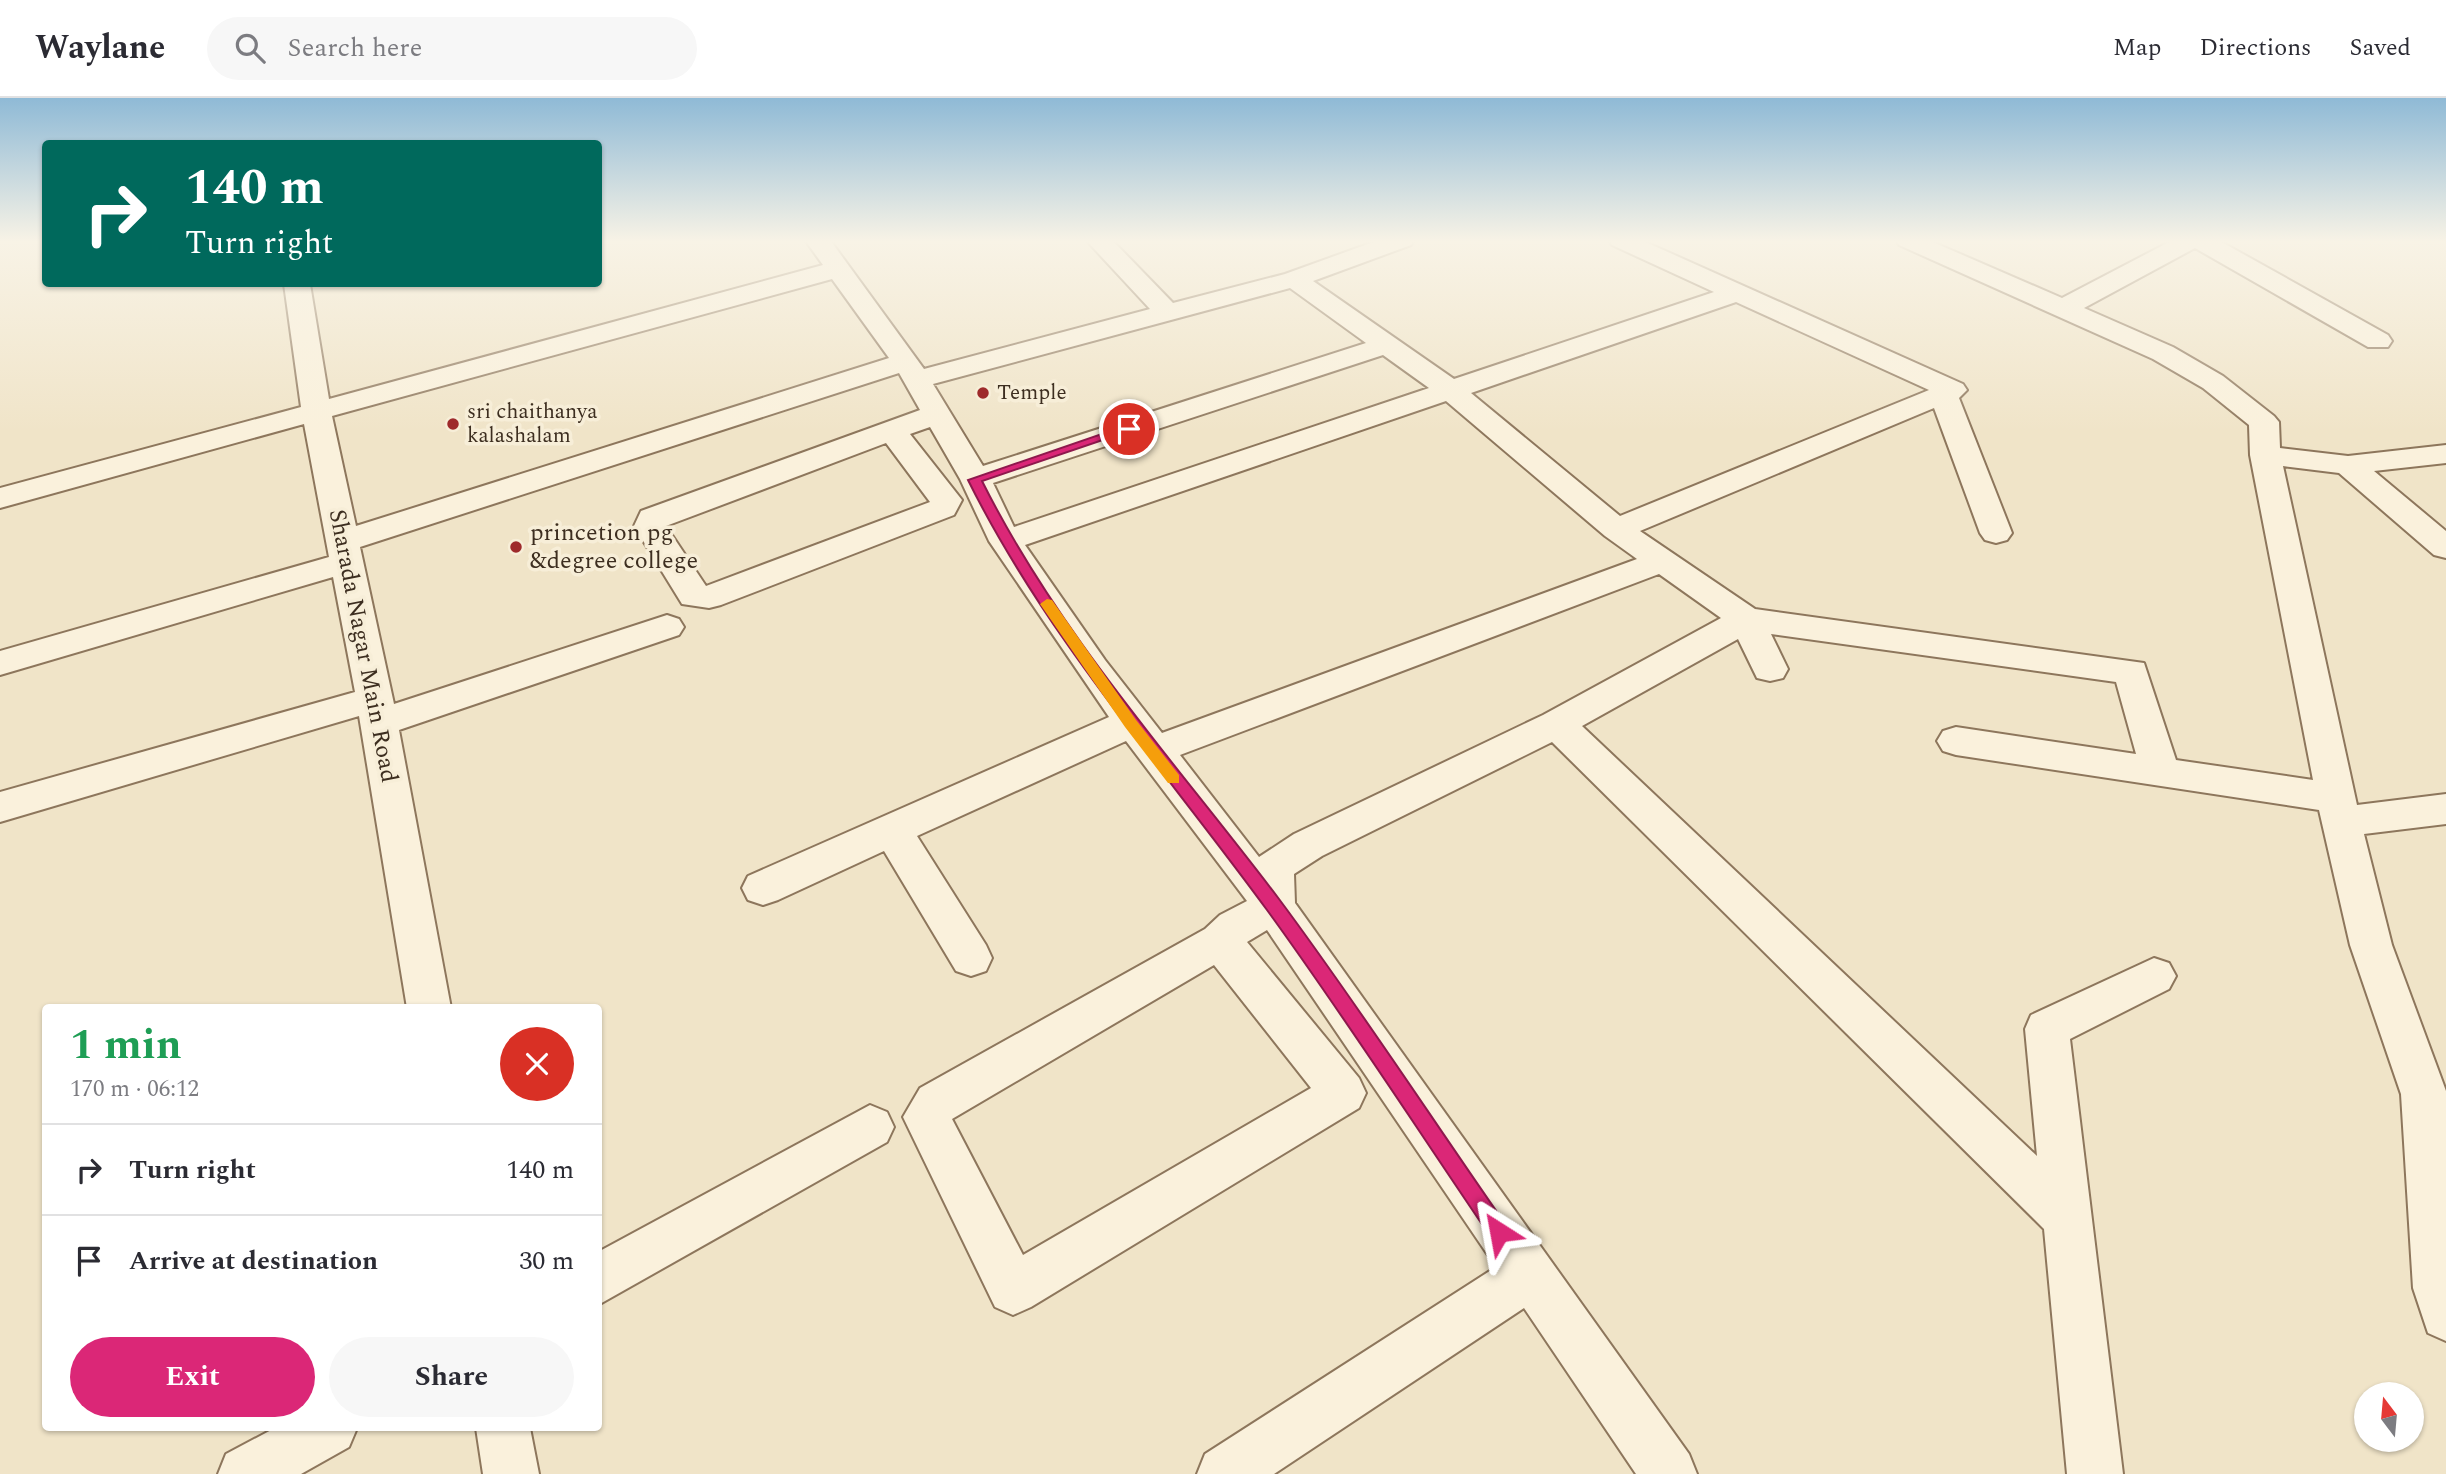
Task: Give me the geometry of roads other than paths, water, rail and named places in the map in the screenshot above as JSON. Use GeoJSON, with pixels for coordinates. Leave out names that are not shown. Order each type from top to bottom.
{"type":"FeatureCollection","features":[{"type":"Feature","properties":{"kind":"street","name":"Sharada Nagar Main Road"},"geometry":{"type":"LineString","coordinates":[[301,304],[317,414],[377,711],[428,1004]]}},
{"type":"Feature","properties":{"kind":"street"},"geometry":{"type":"LineString","coordinates":[[0,498],[317,414],[668,304]]}},
{"type":"Feature","properties":{"kind":"street"},"geometry":{"type":"LineString","coordinates":[[864,304],[911,371],[975,480],[1005,541],[1141,737],[1274,906],[1668,1474]]}},
{"type":"Feature","properties":{"kind":"street"},"geometry":{"type":"LineString","coordinates":[[1160,304],[1169,314]]}},
{"type":"Feature","properties":{"kind":"street"},"geometry":{"type":"LineString","coordinates":[[0,663],[911,371],[1204,304]]}},
{"type":"Feature","properties":{"kind":"street"},"geometry":{"type":"LineString","coordinates":[[1330,304],[1449,389],[1616,529],[1746,619],[2131,672],[2160,771]]}},
{"type":"Feature","properties":{"kind":"street"},"geometry":{"type":"LineString","coordinates":[[1005,541],[1703,304]]}},
{"type":"Feature","properties":{"kind":"street"},"geometry":{"type":"LineString","coordinates":[[1616,529],[1953,390],[1767,304]]}},
{"type":"Feature","properties":{"kind":"street"},"geometry":{"type":"LineString","coordinates":[[2055,304],[2173,358],[2213,382],[2264,439],[2308,460],[2348,465],[2446,454]]}},
{"type":"Feature","properties":{"kind":"street"},"geometry":{"type":"LineString","coordinates":[[2064,308],[2071,304]]}},
{"type":"Feature","properties":{"kind":"street"},"geometry":{"type":"LineString","coordinates":[[2313,304],[2378,341]]}},
{"type":"Feature","properties":{"kind":"street"},"geometry":{"type":"LineString","coordinates":[[975,480],[1387,345]]}},
{"type":"Feature","properties":{"kind":"street"},"geometry":{"type":"LineString","coordinates":[[1944,395],[1996,533]]}},
{"type":"Feature","properties":{"kind":"street"},"geometry":{"type":"LineString","coordinates":[[891,430],[946,500],[943,508],[709,597],[694,596],[650,526],[652,518],[891,430],[935,415]]}},
{"type":"Feature","properties":{"kind":"street"},"geometry":{"type":"LineString","coordinates":[[2264,439],[2339,810],[2371,945],[2435,1092],[2439,1288],[2446,1315]]}},
{"type":"Feature","properties":{"kind":"street"},"geometry":{"type":"LineString","coordinates":[[2348,465],[2446,548]]}},
{"type":"Feature","properties":{"kind":"street"},"geometry":{"type":"LineString","coordinates":[[763,888],[893,832],[1141,737],[1663,561]]}},
{"type":"Feature","properties":{"kind":"street"},"geometry":{"type":"LineString","coordinates":[[1746,619],[1770,669]]}},
{"type":"Feature","properties":{"kind":"street"},"geometry":{"type":"LineString","coordinates":[[1274,906],[1274,867],[1279,862],[1461,768],[1556,724],[1746,619]]}},
{"type":"Feature","properties":{"kind":"street"},"geometry":{"type":"LineString","coordinates":[[0,807],[377,711],[667,627]]}},
{"type":"Feature","properties":{"kind":"street"},"geometry":{"type":"LineString","coordinates":[[1556,724],[2068,1219]]}},
{"type":"Feature","properties":{"kind":"street"},"geometry":{"type":"LineString","coordinates":[[1956,741],[2160,771],[2339,810],[2446,809]]}},
{"type":"Feature","properties":{"kind":"street"},"geometry":{"type":"LineString","coordinates":[[893,832],[971,958]]}},
{"type":"Feature","properties":{"kind":"street"},"geometry":{"type":"LineString","coordinates":[[1220,941],[1343,1093],[1013,1289],[926,1117],[936,1103],[1220,941],[1235,927],[1274,906]]}},
{"type":"Feature","properties":{"kind":"street"},"geometry":{"type":"LineString","coordinates":[[2095,1474],[2047,1029],[2154,976]]}},
{"type":"Feature","properties":{"kind":"street"},"geometry":{"type":"LineString","coordinates":[[602,1278],[870,1126]]}},
{"type":"Feature","properties":{"kind":"street"},"geometry":{"type":"LineString","coordinates":[[1225,1474],[1529,1275]]}},
{"type":"Feature","properties":{"kind":"street"},"geometry":{"type":"LineString","coordinates":[[246,1474],[325,1431]]}},
{"type":"Feature","properties":{"kind":"street"},"geometry":{"type":"LineString","coordinates":[[504,1431],[511,1474]]}},
{"type":"Feature","properties":{"kind":"place","name":"Temple"},"geometry":{"type":"Point","coordinates":[983,393]}},
{"type":"Feature","properties":{"kind":"place","name":"sri chaithanya kalashalam"},"geometry":{"type":"Point","coordinates":[453,424]}},
{"type":"Feature","properties":{"kind":"place","name":"princetion pg &degree college"},"geometry":{"type":"Point","coordinates":[516,547]}}]}
